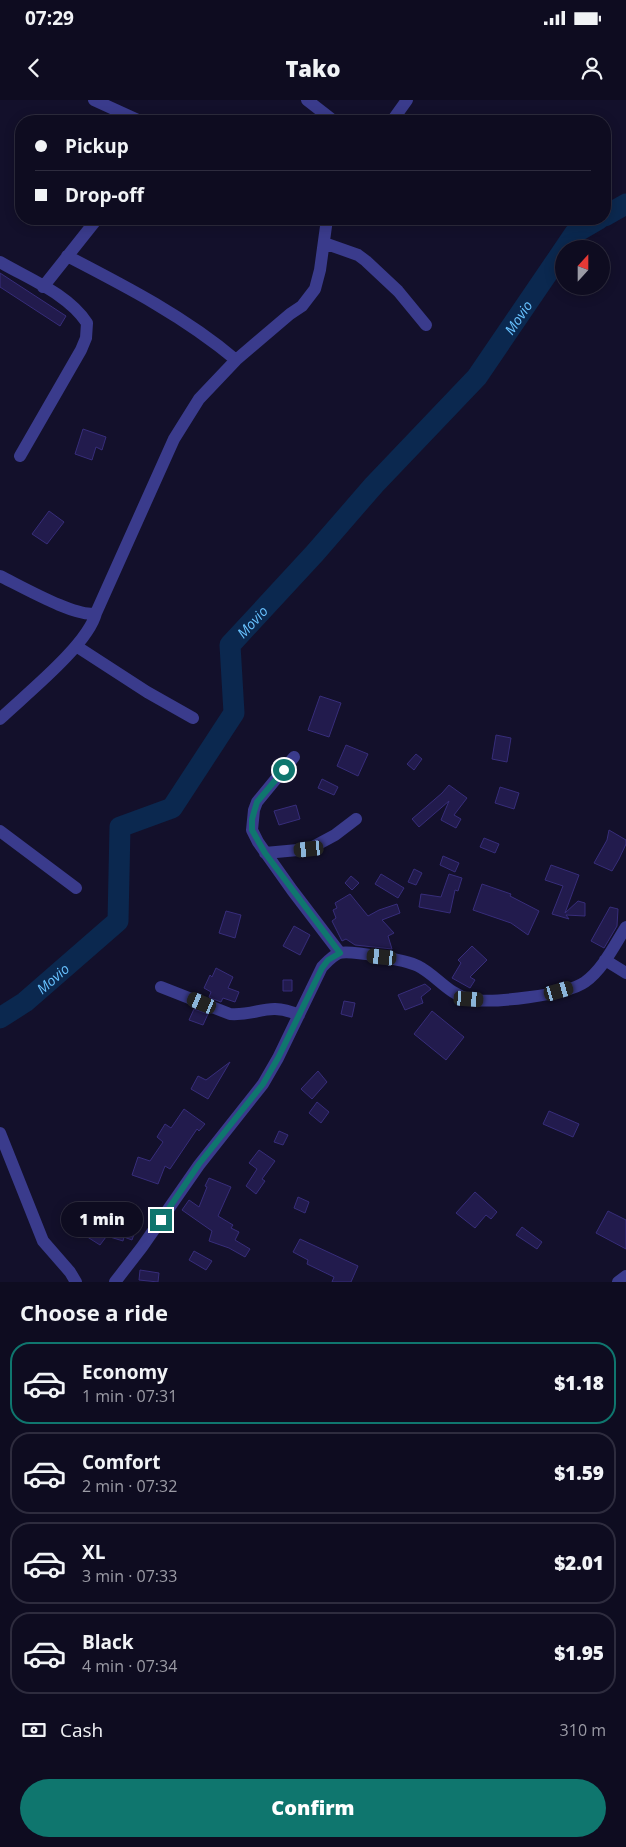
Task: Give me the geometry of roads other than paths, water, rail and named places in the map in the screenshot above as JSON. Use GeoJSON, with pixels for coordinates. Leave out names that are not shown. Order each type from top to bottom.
{"type":"FeatureCollection","features":[{"type":"Feature","properties":{"kind":"street"},"geometry":{"type":"LineString","coordinates":[[94,100],[127,115]]}},
{"type":"Feature","properties":{"kind":"street"},"geometry":{"type":"LineString","coordinates":[[307,100],[326,115]]}},
{"type":"Feature","properties":{"kind":"street"},"geometry":{"type":"LineString","coordinates":[[396,115],[407,100]]}},
{"type":"Feature","properties":{"kind":"street"},"geometry":{"type":"LineString","coordinates":[[43,287],[92,225]]}},
{"type":"Feature","properties":{"kind":"street"},"geometry":{"type":"LineString","coordinates":[[0,719],[76,646],[88,632],[174,439],[199,399],[236,360],[309,299],[315,289],[326,225]]}},
{"type":"Feature","properties":{"kind":"street"},"geometry":{"type":"LineString","coordinates":[[324,243],[358,255],[366,261],[398,291],[426,325]]}},
{"type":"Feature","properties":{"kind":"street"},"geometry":{"type":"LineString","coordinates":[[67,256],[159,305],[213,341],[236,360]]}},
{"type":"Feature","properties":{"kind":"street"},"geometry":{"type":"LineString","coordinates":[[0,262],[64,298],[79,311],[88,323],[86,338],[74,362],[20,456]]}},
{"type":"Feature","properties":{"kind":"street"},"geometry":{"type":"LineString","coordinates":[[0,576],[70,610],[90,614],[96,613]]}},
{"type":"Feature","properties":{"kind":"street"},"geometry":{"type":"LineString","coordinates":[[76,646],[147,692],[193,718]]}},
{"type":"Feature","properties":{"kind":"street"},"geometry":{"type":"LineString","coordinates":[[294,758],[262,794],[254,810],[252,830],[265,853],[340,953]]}},
{"type":"Feature","properties":{"kind":"street"},"geometry":{"type":"LineString","coordinates":[[265,853],[309,849],[335,835],[356,819]]}},
{"type":"Feature","properties":{"kind":"street"},"geometry":{"type":"LineString","coordinates":[[0,831],[76,888]]}},
{"type":"Feature","properties":{"kind":"street"},"geometry":{"type":"LineString","coordinates":[[116,1282],[199,1164],[263,1084],[322,968],[328,960],[340,953],[404,961],[419,966],[454,994],[469,999],[486,1000],[547,995],[584,983],[605,960],[626,927]]}},
{"type":"Feature","properties":{"kind":"street"},"geometry":{"type":"LineString","coordinates":[[605,960],[626,973]]}},
{"type":"Feature","properties":{"kind":"street"},"geometry":{"type":"LineString","coordinates":[[161,987],[230,1014],[279,1008],[299,1015]]}},
{"type":"Feature","properties":{"kind":"street"},"geometry":{"type":"LineString","coordinates":[[0,1133],[43,1241],[66,1266],[76,1282]]}},
{"type":"Feature","properties":{"kind":"street"},"geometry":{"type":"LineString","coordinates":[[618,1282],[626,1276]]}},
{"type":"Feature","properties":{"kind":"waterway","name":"Movio"},"geometry":{"type":"LineString","coordinates":[[611,213],[626,204]]}},
{"type":"Feature","properties":{"kind":"waterway","name":"Movio"},"geometry":{"type":"LineString","coordinates":[[0,1018],[25,1002],[118,921],[120,827],[172,808],[234,713],[230,645],[315,553],[374,485],[477,377],[575,233],[589,225]]}}]}
